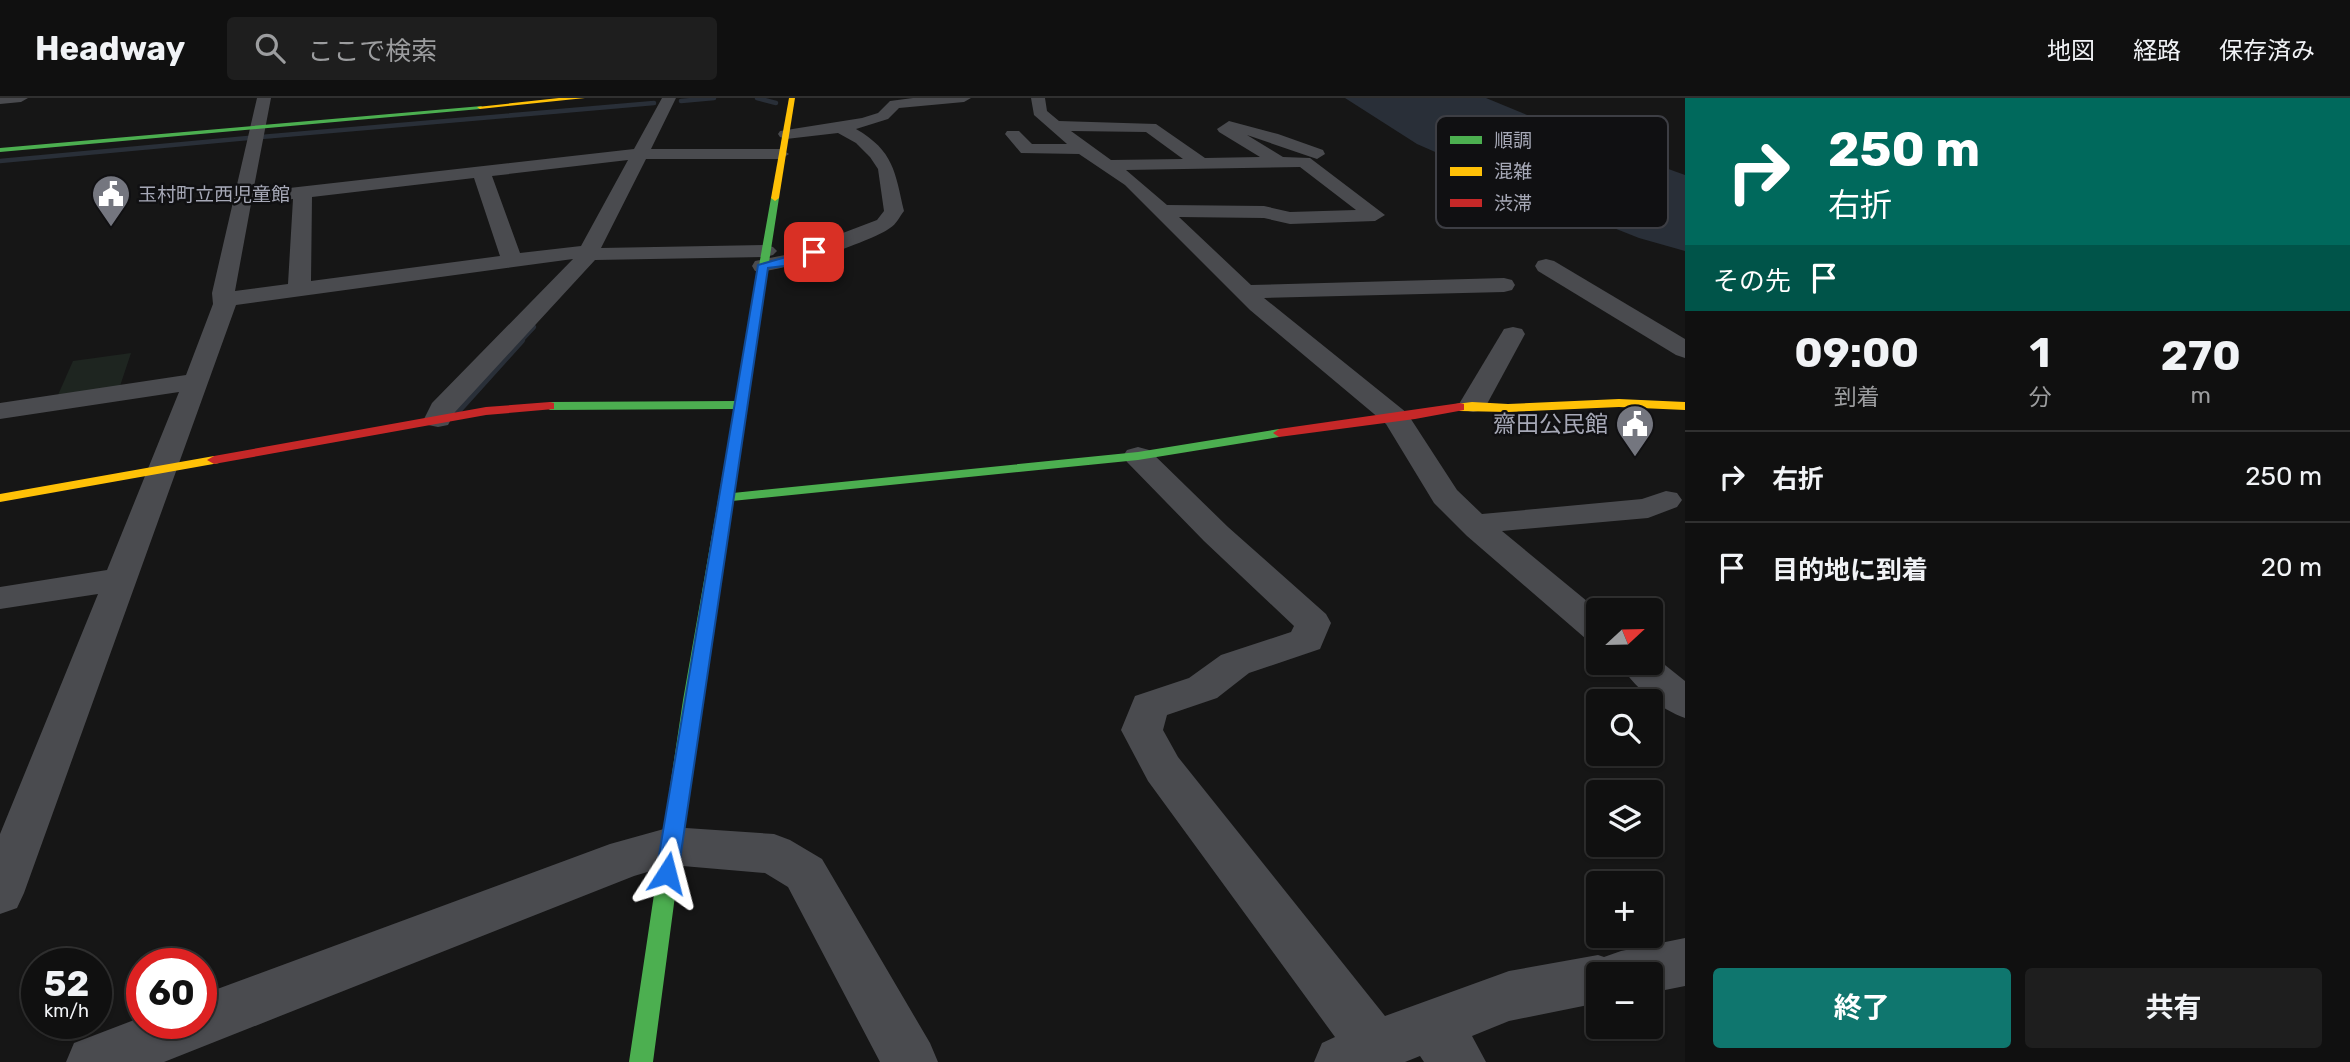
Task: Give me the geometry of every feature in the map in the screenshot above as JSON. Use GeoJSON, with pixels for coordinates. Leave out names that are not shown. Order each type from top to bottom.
{"type":"FeatureCollection","features":[{"type":"Feature","properties":{"kind":"street"},"geometry":{"type":"LineString","coordinates":[[0,100],[21,98]]}},
{"type":"Feature","properties":{"kind":"street"},"geometry":{"type":"LineString","coordinates":[[0,892],[197,381],[226,299],[223,293],[264,98]]}},
{"type":"Feature","properties":{"kind":"street"},"geometry":{"type":"LineString","coordinates":[[0,150],[582,98]]}},
{"type":"Feature","properties":{"kind":"street"},"geometry":{"type":"LineString","coordinates":[[438,419],[442,409],[589,254],[668,98]]}},
{"type":"Feature","properties":{"kind":"street"},"geometry":{"type":"LineString","coordinates":[[641,1062],[724,498],[792,98]]}},
{"type":"Feature","properties":{"kind":"street"},"geometry":{"type":"LineString","coordinates":[[786,134],[838,127],[883,116],[895,104],[964,98]]}},
{"type":"Feature","properties":{"kind":"street"},"geometry":{"type":"LineString","coordinates":[[1038,98],[1039,111],[1083,149],[1131,181],[1246,292],[1397,419],[1445,496],[1586,619]]}},
{"type":"Feature","properties":{"kind":"street"},"geometry":{"type":"LineString","coordinates":[[1056,126],[1150,127],[1200,163]]}},
{"type":"Feature","properties":{"kind":"street"},"geometry":{"type":"LineString","coordinates":[[226,299],[575,251],[589,254],[790,261],[884,224],[894,211],[889,176],[878,155],[853,132],[838,127]]}},
{"type":"Feature","properties":{"kind":"street"},"geometry":{"type":"LineString","coordinates":[[1107,165],[1304,162],[1320,155],[1252,131],[1229,127],[1225,129],[1279,162]]}},
{"type":"Feature","properties":{"kind":"street"},"geometry":{"type":"LineString","coordinates":[[1013,134],[1027,149],[1083,149]]}},
{"type":"Feature","properties":{"kind":"street"},"geometry":{"type":"LineString","coordinates":[[244,199],[639,154],[781,154]]}},
{"type":"Feature","properties":{"kind":"street"},"geometry":{"type":"LineString","coordinates":[[1164,211],[1264,212],[1290,218],[1375,215],[1304,162]]}},
{"type":"Feature","properties":{"kind":"street"},"geometry":{"type":"LineString","coordinates":[[481,171],[512,260]]}},
{"type":"Feature","properties":{"kind":"street"},"geometry":{"type":"LineString","coordinates":[[299,289],[303,192]]}},
{"type":"Feature","properties":{"kind":"street"},"geometry":{"type":"LineString","coordinates":[[1546,266],[1685,350]]}},
{"type":"Feature","properties":{"kind":"street"},"geometry":{"type":"LineString","coordinates":[[1246,292],[1504,285]]}},
{"type":"Feature","properties":{"kind":"street"},"geometry":{"type":"LineString","coordinates":[[1473,404],[1513,334]]}},
{"type":"Feature","properties":{"kind":"street"},"geometry":{"type":"LineString","coordinates":[[0,411],[197,381]]}},
{"type":"Feature","properties":{"kind":"street"},"geometry":{"type":"LineString","coordinates":[[0,498],[438,419],[545,404],[604,402],[741,405]]}},
{"type":"Feature","properties":{"kind":"street"},"geometry":{"type":"LineString","coordinates":[[724,498],[1139,456],[1341,423],[1397,419],[1473,404],[1500,408],[1642,402],[1685,406]]}},
{"type":"Feature","properties":{"kind":"street"},"geometry":{"type":"LineString","coordinates":[[1139,456],[1216,534],[1314,623],[1307,640],[1235,664],[1203,688],[1149,706],[1142,730],[1163,769],[1359,1054],[1444,1044],[1509,996],[1586,981]]}},
{"type":"Feature","properties":{"kind":"street"},"geometry":{"type":"LineString","coordinates":[[1474,524],[1648,508],[1666,500]]}},
{"type":"Feature","properties":{"kind":"street"},"geometry":{"type":"LineString","coordinates":[[0,597],[120,579]]}},
{"type":"Feature","properties":{"kind":"street"},"geometry":{"type":"LineString","coordinates":[[1653,676],[1685,703]]}},
{"type":"Feature","properties":{"kind":"street"},"geometry":{"type":"LineString","coordinates":[[217,1015],[627,858],[671,846],[774,854],[805,873],[910,1062]]}},
{"type":"Feature","properties":{"kind":"street"},"geometry":{"type":"LineString","coordinates":[[1663,966],[1685,962]]}},
{"type":"Feature","properties":{"kind":"street"},"geometry":{"type":"LineString","coordinates":[[94,1062],[155,1039]]}},
{"type":"Feature","properties":{"kind":"shaded area"},"geometry":{"type":"Polygon","coordinates":[[[1345,98],[1486,98],[1529,116],[1436,116],[1436,152],[1417,144],[1345,98]]]}},
{"type":"Feature","properties":{"kind":"shaded area"},"geometry":{"type":"Polygon","coordinates":[[[1668,169],[1685,175],[1685,251],[1614,228],[1668,228],[1668,169]]]}},
{"type":"Feature","properties":{"kind":"shaded area"},"geometry":{"type":"Polygon","coordinates":[[[131,353],[120,386],[58,395],[73,361],[131,353]]]}},
{"type":"Feature","properties":{"kind":"waterway"},"geometry":{"type":"LineString","coordinates":[[681,101],[714,98]]}},
{"type":"Feature","properties":{"kind":"waterway"},"geometry":{"type":"LineString","coordinates":[[757,98],[776,103]]}},
{"type":"Feature","properties":{"kind":"waterway"},"geometry":{"type":"LineString","coordinates":[[261,137],[654,103]]}},
{"type":"Feature","properties":{"kind":"waterway"},"geometry":{"type":"LineString","coordinates":[[0,161],[248,138]]}},
{"type":"Feature","properties":{"kind":"waterway"},"geometry":{"type":"LineString","coordinates":[[519,342],[533,327]]}},
{"type":"Feature","properties":{"kind":"waterway"},"geometry":{"type":"LineString","coordinates":[[457,411],[521,340]]}},
{"type":"Feature","properties":{"kind":"traffic: fast"},"geometry":{"type":"LineString","coordinates":[[0,150],[480,107]]}},
{"type":"Feature","properties":{"kind":"traffic: fast"},"geometry":{"type":"LineString","coordinates":[[641,1062],[692,700],[775,198]]}},
{"type":"Feature","properties":{"kind":"traffic: fast"},"geometry":{"type":"LineString","coordinates":[[550,406],[741,405]]}},
{"type":"Feature","properties":{"kind":"traffic: fast"},"geometry":{"type":"LineString","coordinates":[[724,498],[1138,456],[1279,433]]}},
{"type":"Feature","properties":{"kind":"traffic: slow"},"geometry":{"type":"LineString","coordinates":[[480,107],[582,98]]}},
{"type":"Feature","properties":{"kind":"traffic: slow"},"geometry":{"type":"LineString","coordinates":[[775,198],[792,98]]}},
{"type":"Feature","properties":{"kind":"traffic: slow"},"geometry":{"type":"LineString","coordinates":[[1460,407],[1508,408],[1619,403],[1685,406]]}},
{"type":"Feature","properties":{"kind":"traffic: slow"},"geometry":{"type":"LineString","coordinates":[[0,498],[214,460]]}},
{"type":"Feature","properties":{"kind":"traffic: jam"},"geometry":{"type":"LineString","coordinates":[[214,460],[486,411],[550,406]]}},
{"type":"Feature","properties":{"kind":"traffic: jam"},"geometry":{"type":"LineString","coordinates":[[1279,433],[1460,407]]}},
{"type":"Feature","properties":{"kind":"place","name":"玉村町立西児童館"},"geometry":{"type":"Point","coordinates":[111,228]}},
{"type":"Feature","properties":{"kind":"place","name":"齋田公民館"},"geometry":{"type":"Point","coordinates":[1635,458]}},
{"type":"Feature","properties":{"kind":"route"},"geometry":{"type":"LineString","coordinates":[[667,873],[724,498],[763,265],[780,264],[814,252]]}}]}
